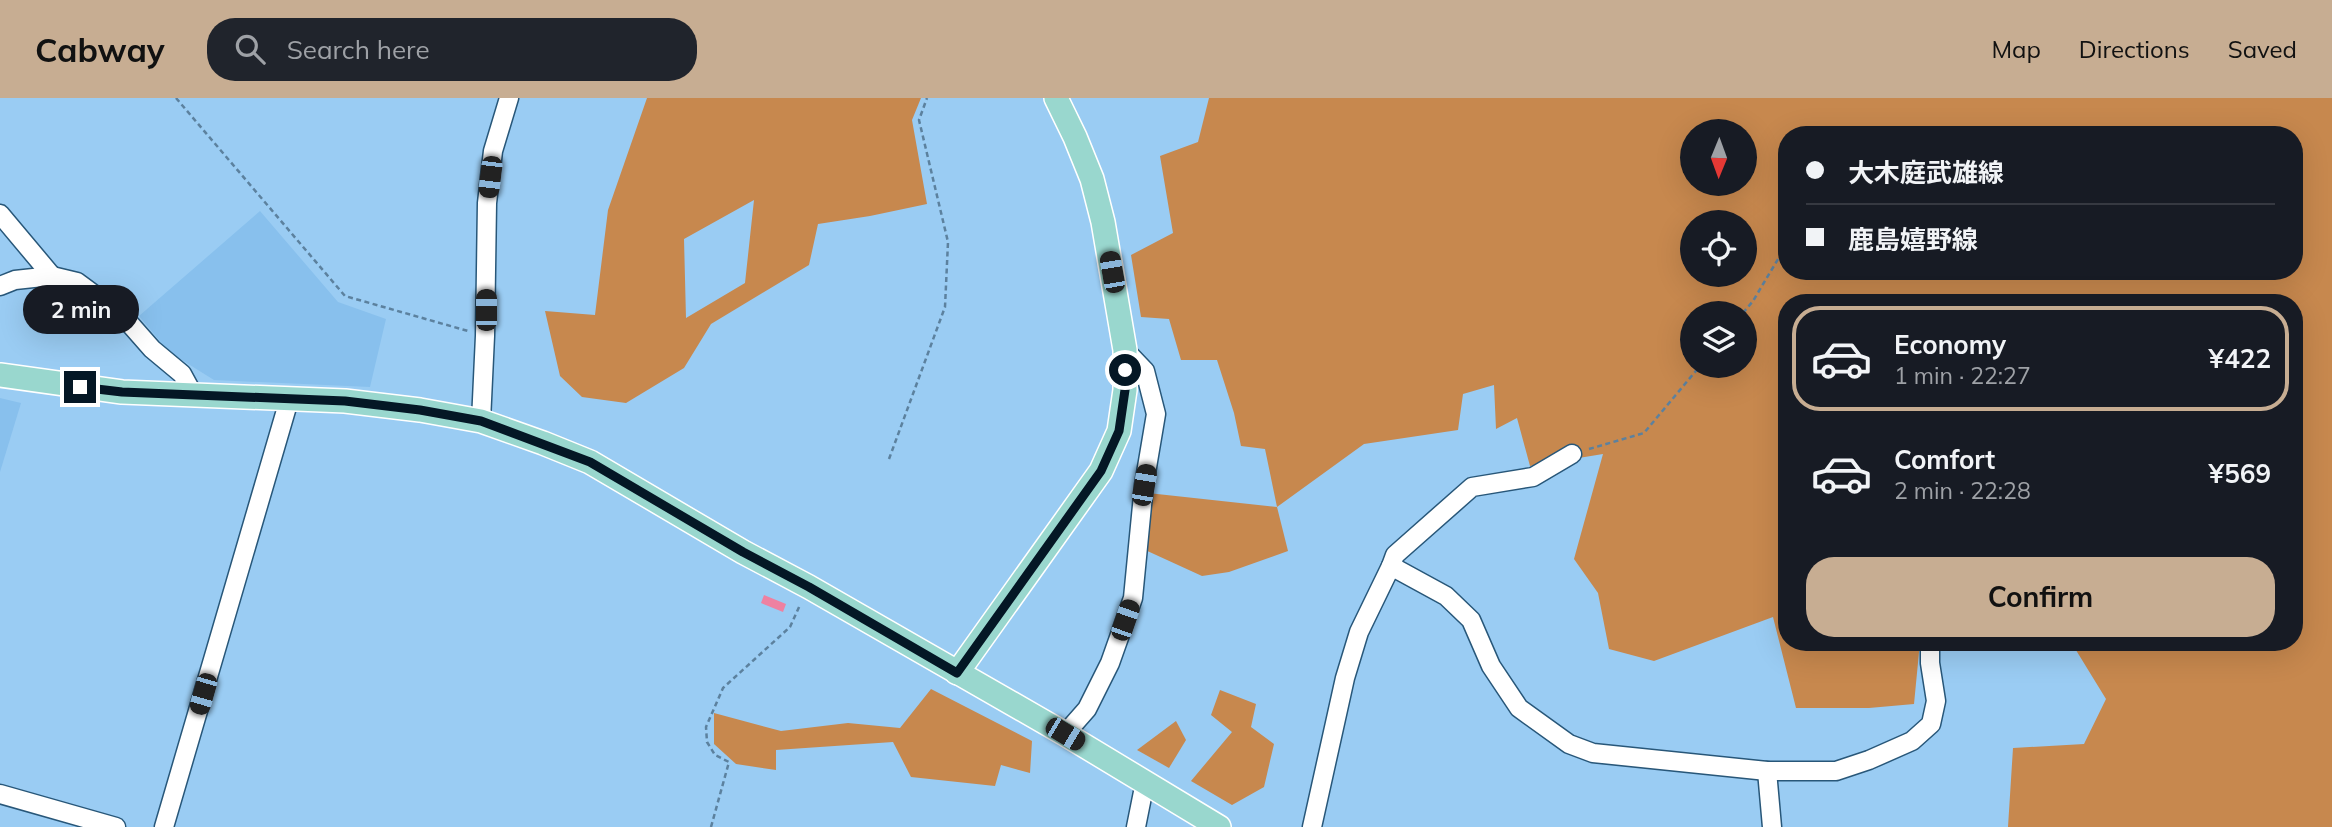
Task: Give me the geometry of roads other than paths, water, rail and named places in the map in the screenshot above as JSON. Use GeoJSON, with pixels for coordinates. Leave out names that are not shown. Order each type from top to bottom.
{"type":"FeatureCollection","features":[{"type":"Feature","properties":{"kind":"main road"},"geometry":{"type":"LineString","coordinates":[[957,673],[1101,471],[1119,431],[1125,390],[1125,350],[1103,222],[1092,178],[1056,98]]}},
{"type":"Feature","properties":{"kind":"main road"},"geometry":{"type":"LineString","coordinates":[[0,374],[122,392],[345,401],[481,421],[590,462],[1065,734],[1219,827]]}},
{"type":"Feature","properties":{"kind":"street"},"geometry":{"type":"LineString","coordinates":[[481,421],[487,202],[493,151],[509,98]]}},
{"type":"Feature","properties":{"kind":"street"},"geometry":{"type":"LineString","coordinates":[[0,214],[52,276]]}},
{"type":"Feature","properties":{"kind":"street"},"geometry":{"type":"LineString","coordinates":[[0,286],[15,280],[52,276],[77,282],[123,316],[152,349],[183,374],[194,396]]}},
{"type":"Feature","properties":{"kind":"street"},"geometry":{"type":"LineString","coordinates":[[1065,734],[1087,709],[1110,663],[1133,598],[1144,485],[1156,414],[1145,371],[1125,350]]}},
{"type":"Feature","properties":{"kind":"street"},"geometry":{"type":"LineString","coordinates":[[164,827],[289,400]]}},
{"type":"Feature","properties":{"kind":"street"},"geometry":{"type":"LineString","coordinates":[[1312,827],[1345,678],[1359,632],[1395,555],[1472,487],[1533,477],[1572,454]]}},
{"type":"Feature","properties":{"kind":"street"},"geometry":{"type":"LineString","coordinates":[[1391,566],[1446,596],[1471,620],[1491,666],[1519,708],[1569,744],[1592,753],[1767,771],[1836,771],[1912,741],[1931,724],[1936,701],[1930,651]]}},
{"type":"Feature","properties":{"kind":"street"},"geometry":{"type":"LineString","coordinates":[[1767,771],[1772,827]]}},
{"type":"Feature","properties":{"kind":"street"},"geometry":{"type":"LineString","coordinates":[[1136,827],[1145,782]]}},
{"type":"Feature","properties":{"kind":"street"},"geometry":{"type":"LineString","coordinates":[[0,794],[116,827]]}}]}
